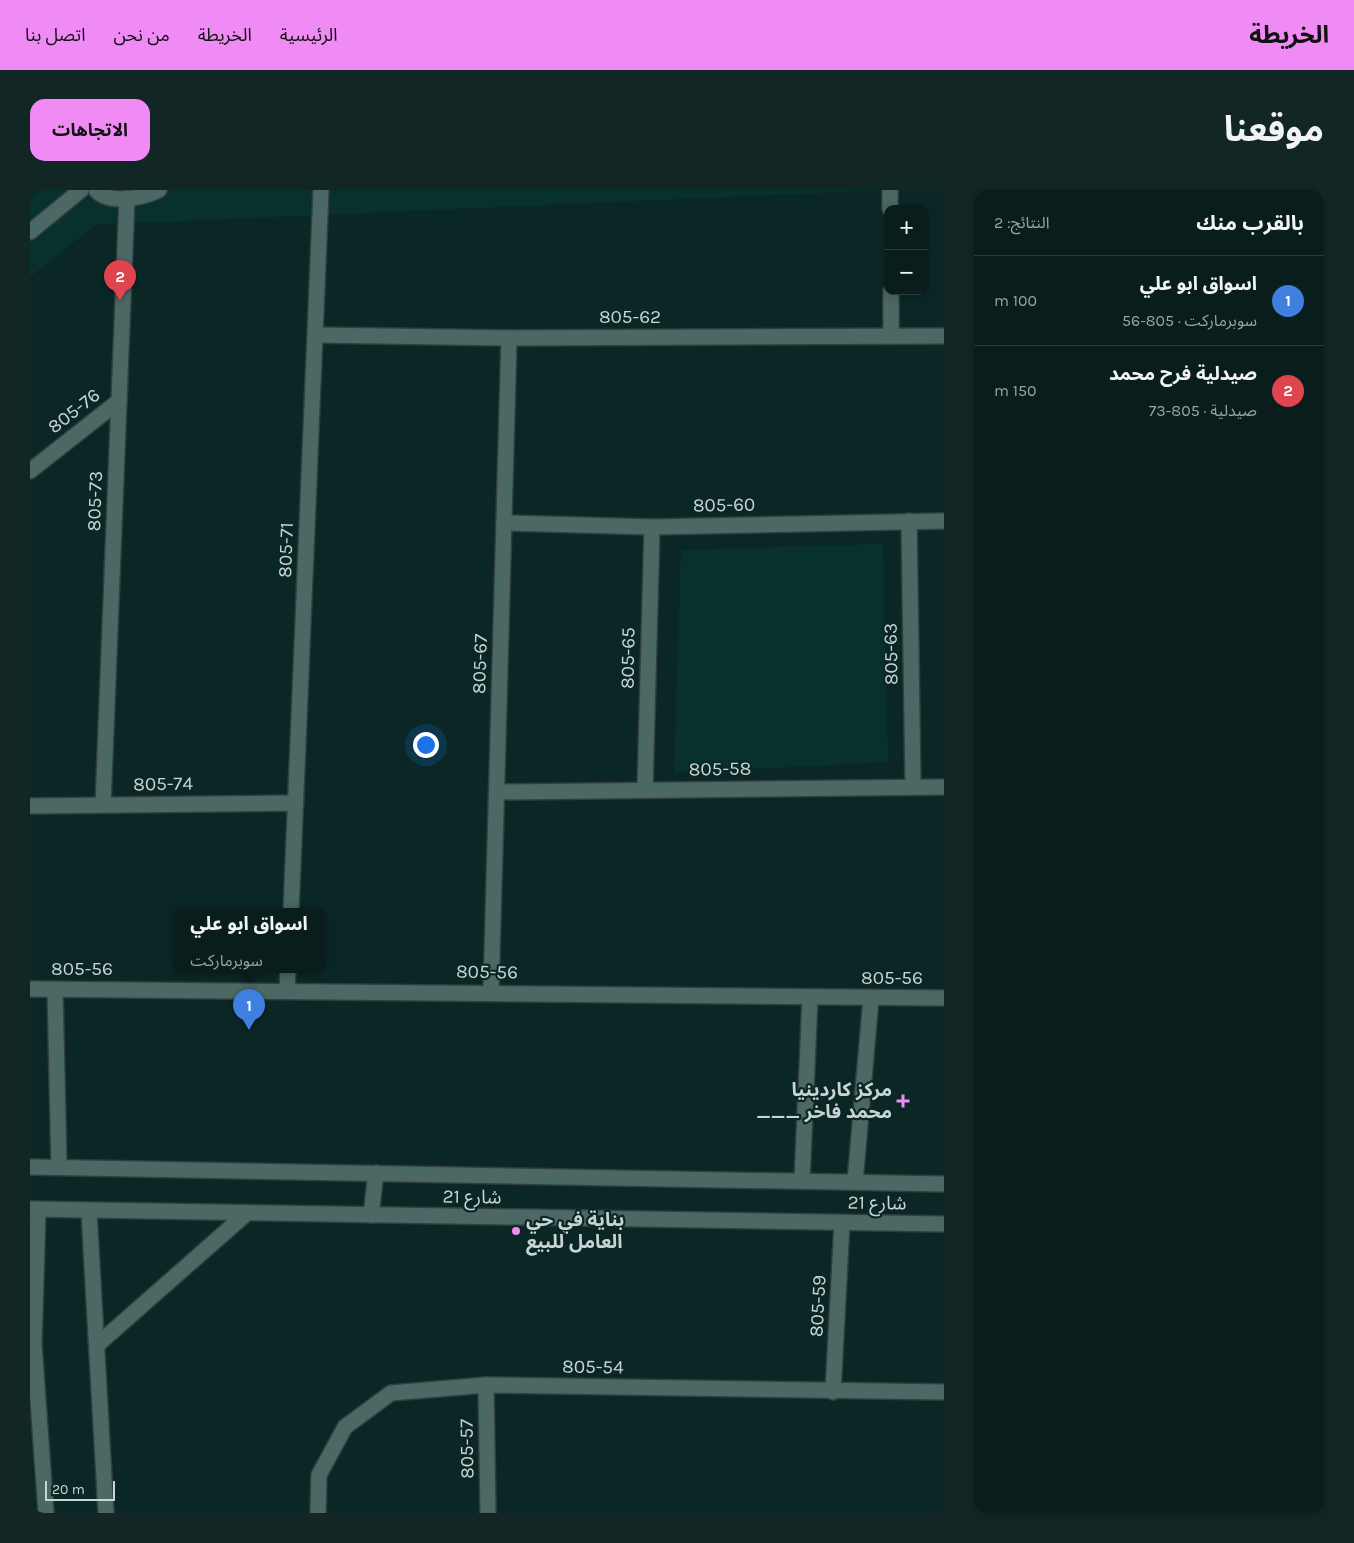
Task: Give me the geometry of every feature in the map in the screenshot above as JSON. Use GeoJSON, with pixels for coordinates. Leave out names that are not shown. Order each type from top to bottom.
{"type":"FeatureCollection","features":[{"type":"Feature","properties":{"kind":"street"},"geometry":{"type":"LineString","coordinates":[[30,232],[81,190]]}},
{"type":"Feature","properties":{"kind":"street"},"geometry":{"type":"LineString","coordinates":[[96,190],[100,194],[127,205],[149,192]]}},
{"type":"Feature","properties":{"kind":"street","name":"805-71"},"geometry":{"type":"LineString","coordinates":[[291,908],[321,190]]}},
{"type":"Feature","properties":{"kind":"street"},"geometry":{"type":"LineString","coordinates":[[890,190],[890,205]]}},
{"type":"Feature","properties":{"kind":"street","name":"805-73"},"geometry":{"type":"LineString","coordinates":[[103,805],[127,205]]}},
{"type":"Feature","properties":{"kind":"street"},"geometry":{"type":"LineString","coordinates":[[891,295],[891,335]]}},
{"type":"Feature","properties":{"kind":"street","name":"805-62"},"geometry":{"type":"LineString","coordinates":[[316,336],[509,338],[944,336]]}},
{"type":"Feature","properties":{"kind":"street","name":"805-67"},"geometry":{"type":"LineString","coordinates":[[490,992],[509,338]]}},
{"type":"Feature","properties":{"kind":"street","name":"805-76"},"geometry":{"type":"LineString","coordinates":[[30,471],[119,401]]}},
{"type":"Feature","properties":{"kind":"street","name":"805-63"},"geometry":{"type":"LineString","coordinates":[[909,521],[913,786]]}},
{"type":"Feature","properties":{"kind":"street","name":"805-60"},"geometry":{"type":"LineString","coordinates":[[504,523],[652,527],[944,521]]}},
{"type":"Feature","properties":{"kind":"street","name":"805-65"},"geometry":{"type":"LineString","coordinates":[[645,790],[652,527]]}},
{"type":"Feature","properties":{"kind":"street","name":"805-58"},"geometry":{"type":"LineString","coordinates":[[496,792],[944,787]]}},
{"type":"Feature","properties":{"kind":"street","name":"805-74"},"geometry":{"type":"LineString","coordinates":[[30,806],[296,803]]}},
{"type":"Feature","properties":{"kind":"street"},"geometry":{"type":"LineString","coordinates":[[287,990],[288,973]]}},
{"type":"Feature","properties":{"kind":"street","name":"805-56"},"geometry":{"type":"LineString","coordinates":[[30,988],[944,998]]}},
{"type":"Feature","properties":{"kind":"street"},"geometry":{"type":"LineString","coordinates":[[55,989],[59,1167]]}},
{"type":"Feature","properties":{"kind":"street"},"geometry":{"type":"LineString","coordinates":[[802,1181],[810,998]]}},
{"type":"Feature","properties":{"kind":"street"},"geometry":{"type":"LineString","coordinates":[[855,1182],[871,998]]}},
{"type":"Feature","properties":{"kind":"street","name":"شارع 21"},"geometry":{"type":"LineString","coordinates":[[30,1167],[944,1184]]}},
{"type":"Feature","properties":{"kind":"street"},"geometry":{"type":"LineString","coordinates":[[371,1215],[376,1173]]}},
{"type":"Feature","properties":{"kind":"street"},"geometry":{"type":"LineString","coordinates":[[34,1210],[32,1342],[46,1513]]}},
{"type":"Feature","properties":{"kind":"street","name":"شارع 21"},"geometry":{"type":"LineString","coordinates":[[34,1210],[944,1224]]}},
{"type":"Feature","properties":{"kind":"street"},"geometry":{"type":"LineString","coordinates":[[89,1212],[106,1513]]}},
{"type":"Feature","properties":{"kind":"street"},"geometry":{"type":"LineString","coordinates":[[97,1345],[247,1213]]}},
{"type":"Feature","properties":{"kind":"street","name":"805-59"},"geometry":{"type":"LineString","coordinates":[[834,1392],[842,1223]]}},
{"type":"Feature","properties":{"kind":"street","name":"805-54"},"geometry":{"type":"LineString","coordinates":[[318,1513],[319,1475],[345,1426],[391,1393],[486,1385],[834,1392],[944,1392]]}},
{"type":"Feature","properties":{"kind":"street","name":"805-57"},"geometry":{"type":"LineString","coordinates":[[486,1385],[488,1513]]}},
{"type":"Feature","properties":{"kind":"shaded area"},"geometry":{"type":"Polygon","coordinates":[[[30,190],[885,190],[95,225],[30,277],[30,190]]]}},
{"type":"Feature","properties":{"kind":"shaded area"},"geometry":{"type":"Polygon","coordinates":[[[883,544],[888,762],[674,773],[681,550],[883,544]]]}},
{"type":"Feature","properties":{"kind":"place","name":"صيدلية فرح محمد"},"geometry":{"type":"Point","coordinates":[120,301]}},
{"type":"Feature","properties":{"kind":"place","name":"اسواق ابو علي"},"geometry":{"type":"Point","coordinates":[249,1030]}},
{"type":"Feature","properties":{"kind":"place","name":"مركز كاردينيا ___ محمد فاخر"},"geometry":{"type":"Point","coordinates":[903,1101]}},
{"type":"Feature","properties":{"kind":"place","name":"بناية في حي العامل للبيع"},"geometry":{"type":"Point","coordinates":[516,1231]}}]}
